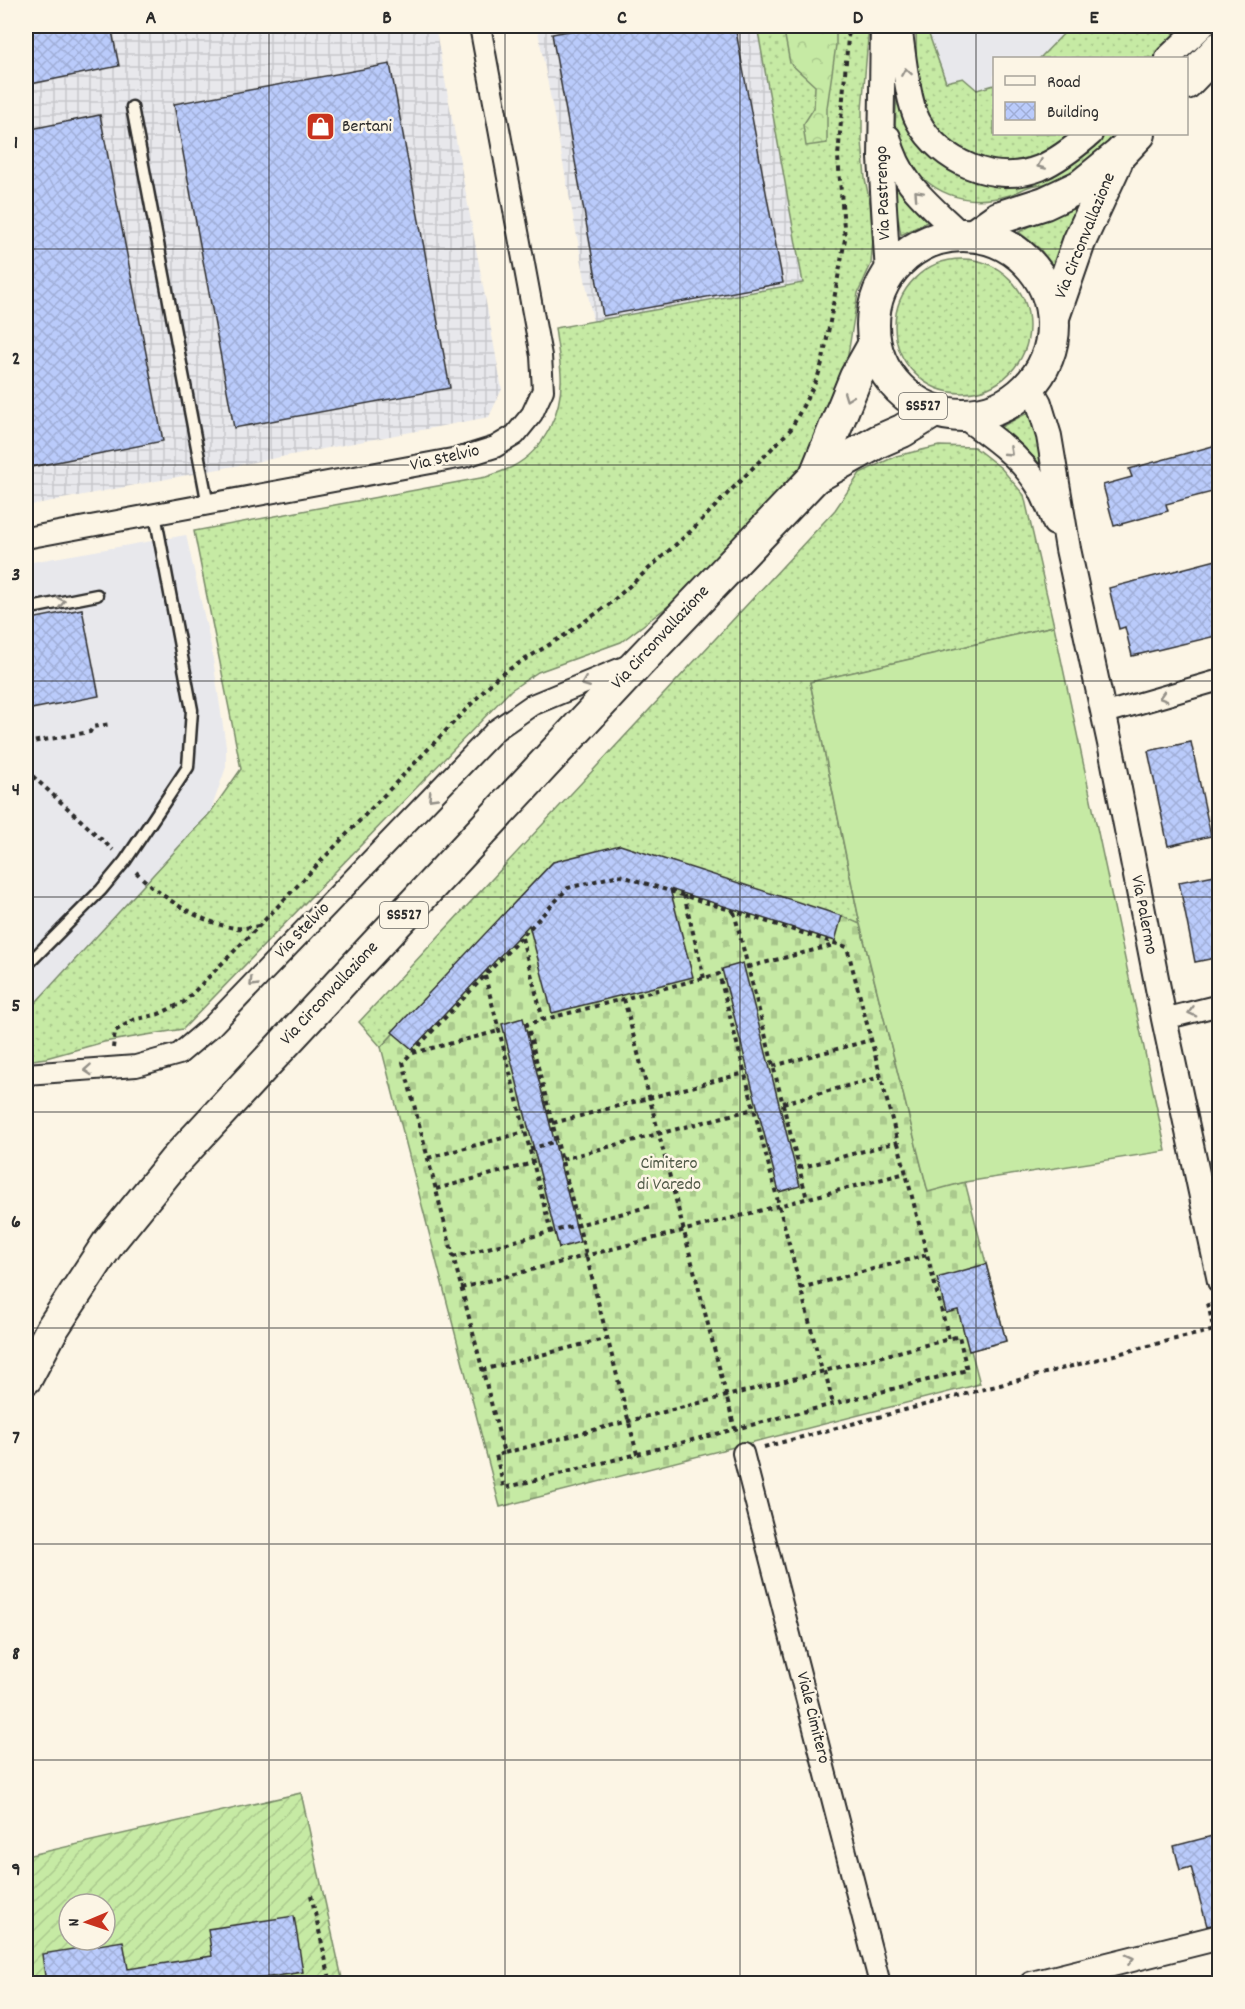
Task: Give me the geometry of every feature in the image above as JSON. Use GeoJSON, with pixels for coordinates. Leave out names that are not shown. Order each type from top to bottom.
{"type":"FeatureCollection","features":[{"type":"Feature","properties":{"kind":"main road"},"geometry":{"type":"LineString","coordinates":[[1188,81],[1220,48]]}},
{"type":"Feature","properties":{"kind":"main road","name":"Via Circonvallazione"},"geometry":{"type":"LineString","coordinates":[[967,235],[998,218],[1045,203],[1081,186],[1129,144]]}},
{"type":"Feature","properties":{"kind":"main road","name":"Via Circonvallazione"},"geometry":{"type":"LineString","coordinates":[[1053,317],[1079,242],[1129,144]]}},
{"type":"Feature","properties":{"kind":"main road","name":"SS527"},"geometry":{"type":"LineString","coordinates":[[967,235],[1003,244],[1028,262],[1046,287],[1053,317],[1052,342],[1044,366],[1030,387],[1010,403],[987,413],[948,414],[906,397],[886,374],[874,345],[872,320],[877,296],[888,273],[902,258],[919,245],[939,237],[967,235]]}},
{"type":"Feature","properties":{"kind":"main road","name":"Via Circonvallazione"},"geometry":{"type":"LineString","coordinates":[[814,477],[856,377],[874,345]]}},
{"type":"Feature","properties":{"kind":"main road","name":"Via Circonvallazione"},"geometry":{"type":"LineString","coordinates":[[26,1378],[52,1329],[109,1242],[174,1162],[814,477],[879,441],[948,414]]}},
{"type":"Feature","properties":{"kind":"street","name":"Via Stelvio"},"geometry":{"type":"LineString","coordinates":[[26,538],[463,457],[495,447],[515,435],[532,414],[543,390],[541,356],[480,26]]}},
{"type":"Feature","properties":{"kind":"street","name":"Via Pastrengo"},"geometry":{"type":"LineString","coordinates":[[883,26],[881,158],[888,273]]}},
{"type":"Feature","properties":{"kind":"street"},"geometry":{"type":"LineString","coordinates":[[899,26],[909,89],[917,119],[936,146],[968,167],[1006,175],[1040,168],[1089,135]]}},
{"type":"Feature","properties":{"kind":"street"},"geometry":{"type":"LineString","coordinates":[[1169,57],[1202,26]]}},
{"type":"Feature","properties":{"kind":"street","name":"Via Pastrengo"},"geometry":{"type":"LineString","coordinates":[[882,112],[891,150],[901,173],[918,195],[967,235]]}},
{"type":"Feature","properties":{"kind":"street","name":"Via Palermo"},"geometry":{"type":"LineString","coordinates":[[1030,387],[1039,404],[1049,436],[1068,549],[1220,1281]]}},
{"type":"Feature","properties":{"kind":"street","name":"Via Palermo"},"geometry":{"type":"LineString","coordinates":[[948,414],[988,434],[1014,456],[1038,484],[1068,549]]}},
{"type":"Feature","properties":{"kind":"street","name":"Via Stelvio"},"geometry":{"type":"LineString","coordinates":[[26,1074],[135,1066],[179,1054],[211,1027],[496,730],[532,705],[640,661]]}},
{"type":"Feature","properties":{"kind":"street"},"geometry":{"type":"LineString","coordinates":[[1102,714],[1220,680]]}},
{"type":"Feature","properties":{"kind":"street"},"geometry":{"type":"LineString","coordinates":[[1164,1019],[1220,1005]]}},
{"type":"Feature","properties":{"kind":"street","name":"Viale Cimitero"},"geometry":{"type":"LineString","coordinates":[[743,1453],[880,1983]]}},
{"type":"Feature","properties":{"kind":"street"},"geometry":{"type":"LineString","coordinates":[[1032,1983],[1220,1937]]}},
{"type":"Feature","properties":{"kind":"lane"},"geometry":{"type":"LineString","coordinates":[[132,107],[208,505]]}},
{"type":"Feature","properties":{"kind":"lane"},"geometry":{"type":"LineString","coordinates":[[26,966],[101,890],[125,861],[188,767],[192,710],[155,514]]}},
{"type":"Feature","properties":{"kind":"lane"},"geometry":{"type":"LineString","coordinates":[[26,609],[97,595]]}},
{"type":"Feature","properties":{"kind":"path"},"geometry":{"type":"LineString","coordinates":[[113,1068],[115,1031],[133,1020],[159,1014],[184,1002],[260,926],[498,676],[607,606],[690,531],[791,429],[817,379],[824,360],[842,256],[844,229],[838,157],[849,26]]}},
{"type":"Feature","properties":{"kind":"path"},"geometry":{"type":"LineString","coordinates":[[26,743],[90,732],[93,727],[110,724]]}},
{"type":"Feature","properties":{"kind":"path"},"geometry":{"type":"LineString","coordinates":[[26,770],[158,892],[196,915],[224,926],[239,929],[260,926]]}},
{"type":"Feature","properties":{"kind":"path"},"geometry":{"type":"LineString","coordinates":[[504,1453],[403,1062],[568,888],[619,875],[847,947],[949,1339]]}},
{"type":"Feature","properties":{"kind":"path"},"geometry":{"type":"LineString","coordinates":[[684,896],[704,978]]}},
{"type":"Feature","properties":{"kind":"path"},"geometry":{"type":"LineString","coordinates":[[734,911],[807,1199]]}},
{"type":"Feature","properties":{"kind":"path"},"geometry":{"type":"LineString","coordinates":[[521,937],[543,1020]]}},
{"type":"Feature","properties":{"kind":"path"},"geometry":{"type":"LineString","coordinates":[[748,967],[836,944]]}},
{"type":"Feature","properties":{"kind":"path"},"geometry":{"type":"LineString","coordinates":[[637,1454],[527,1024],[719,974],[800,1288],[833,1404]]}},
{"type":"Feature","properties":{"kind":"path"},"geometry":{"type":"LineString","coordinates":[[485,976],[551,1232]]}},
{"type":"Feature","properties":{"kind":"path"},"geometry":{"type":"LineString","coordinates":[[624,999],[743,1453],[1220,1329]]}},
{"type":"Feature","properties":{"kind":"path"},"geometry":{"type":"LineString","coordinates":[[411,1054],[499,1031]]}},
{"type":"Feature","properties":{"kind":"path"},"geometry":{"type":"LineString","coordinates":[[773,1066],[871,1040]]}},
{"type":"Feature","properties":{"kind":"path"},"geometry":{"type":"LineString","coordinates":[[553,1123],[745,1073]]}},
{"type":"Feature","properties":{"kind":"path"},"geometry":{"type":"LineString","coordinates":[[783,1103],[881,1077]]}},
{"type":"Feature","properties":{"kind":"path"},"geometry":{"type":"LineString","coordinates":[[562,1159],[754,1109]]}},
{"type":"Feature","properties":{"kind":"path"},"geometry":{"type":"LineString","coordinates":[[428,1158],[525,1132]]}},
{"type":"Feature","properties":{"kind":"path"},"geometry":{"type":"LineString","coordinates":[[530,1149],[557,1141]]}},
{"type":"Feature","properties":{"kind":"path"},"geometry":{"type":"LineString","coordinates":[[799,1168],[898,1142]]}},
{"type":"Feature","properties":{"kind":"path"},"geometry":{"type":"LineString","coordinates":[[436,1189],[533,1163]]}},
{"type":"Feature","properties":{"kind":"path"},"geometry":{"type":"LineString","coordinates":[[461,1288],[906,1173]]}},
{"type":"Feature","properties":{"kind":"path"},"geometry":{"type":"LineString","coordinates":[[453,1257],[651,1206]]}},
{"type":"Feature","properties":{"kind":"path"},"geometry":{"type":"LineString","coordinates":[[800,1288],[927,1255]]}},
{"type":"Feature","properties":{"kind":"path"},"geometry":{"type":"LineString","coordinates":[[959,1336],[967,1370],[504,1488],[496,1455],[823,1371],[959,1336]]}},
{"type":"Feature","properties":{"kind":"path"},"geometry":{"type":"LineString","coordinates":[[482,1370],[608,1338]]}},
{"type":"Feature","properties":{"kind":"path"},"geometry":{"type":"LineString","coordinates":[[311,1895],[331,1983]]}},
{"type":"Feature","properties":{"kind":"shaded area"},"geometry":{"type":"Polygon","coordinates":[[[26,26],[435,26],[502,389],[489,417],[26,506],[26,26]]]}},
{"type":"Feature","properties":{"kind":"shaded area"},"geometry":{"type":"Polygon","coordinates":[[[537,26],[757,26],[803,283],[593,321],[537,26]]]}},
{"type":"Feature","properties":{"kind":"shaded area"},"geometry":{"type":"Polygon","coordinates":[[[935,26],[1071,26],[1041,57],[993,57],[993,85],[976,90],[946,82],[927,29],[935,26]]]}},
{"type":"Feature","properties":{"kind":"shaded area"},"geometry":{"type":"Polygon","coordinates":[[[186,535],[211,646],[226,746],[226,767],[210,813],[26,1013],[26,563],[186,535]]]}},
{"type":"Feature","properties":{"kind":"green space"},"geometry":{"type":"Polygon","coordinates":[[[757,26],[869,26],[862,110],[862,140],[873,238],[871,264],[858,293],[845,373],[804,466],[693,587],[621,642],[538,672],[511,690],[183,1029],[104,1042],[46,1058],[26,1061],[26,1013],[210,813],[241,769],[194,531],[486,477],[503,471],[524,460],[534,450],[543,440],[555,415],[559,402],[561,374],[555,328],[803,283],[757,26]]]}},
{"type":"Feature","properties":{"kind":"green space"},"geometry":{"type":"Polygon","coordinates":[[[783,26],[836,26],[836,45],[827,108],[827,143],[806,146],[803,125],[814,108],[815,86],[790,63],[783,26]]]}},
{"type":"Feature","properties":{"kind":"green space"},"geometry":{"type":"Polygon","coordinates":[[[916,26],[935,26],[927,29],[946,82],[963,78],[977,90],[993,85],[993,135],[1071,135],[1048,150],[1021,159],[993,161],[965,155],[947,142],[929,117],[919,91],[916,26]]]}},
{"type":"Feature","properties":{"kind":"green space"},"geometry":{"type":"Polygon","coordinates":[[[1071,26],[1188,26],[1155,57],[1041,57],[1071,26]]]}},
{"type":"Feature","properties":{"kind":"green space"},"geometry":{"type":"Polygon","coordinates":[[[897,91],[981,180],[1097,135],[1119,135],[1081,167],[1063,178],[998,198],[975,200],[943,192],[924,179],[912,180],[898,152],[895,126],[897,91]]]}},
{"type":"Feature","properties":{"kind":"green space"},"geometry":{"type":"Polygon","coordinates":[[[900,187],[931,220],[901,235],[893,189],[900,187]]]}},
{"type":"Feature","properties":{"kind":"green space"},"geometry":{"type":"Polygon","coordinates":[[[1076,202],[1081,208],[1055,268],[1039,248],[1019,232],[1076,202]]]}},
{"type":"Feature","properties":{"kind":"green space"},"geometry":{"type":"Polygon","coordinates":[[[962,259],[988,264],[1009,279],[1024,300],[1029,326],[1024,352],[1009,373],[988,388],[962,393],[936,388],[915,373],[900,352],[895,326],[900,300],[915,279],[936,264],[962,259]]]}},
{"type":"Feature","properties":{"kind":"green space"},"geometry":{"type":"Polygon","coordinates":[[[1033,410],[1044,460],[1039,463],[1016,440],[999,428],[1033,410]]]}},
{"type":"Feature","properties":{"kind":"green space"},"geometry":{"type":"Polygon","coordinates":[[[939,446],[974,447],[1001,468],[1024,495],[1054,626],[810,682],[860,924],[841,918],[394,1033],[381,1047],[359,1022],[835,510],[860,473],[896,456],[939,446]]]}},
{"type":"Feature","properties":{"kind":"green space"},"geometry":{"type":"Polygon","coordinates":[[[1054,626],[1166,1151],[965,1182],[928,1192],[860,924],[810,682],[1054,626]]]}},
{"type":"Feature","properties":{"kind":"green space","name":"Cimitero di Varedo"},"geometry":{"type":"Polygon","coordinates":[[[553,862],[842,916],[860,924],[928,1191],[965,1182],[1006,1341],[971,1350],[980,1384],[500,1507],[381,1047],[553,862]]]}},
{"type":"Feature","properties":{"kind":"green space"},"geometry":{"type":"Polygon","coordinates":[[[301,1793],[343,1983],[26,1983],[26,1856],[301,1793]]]}},
{"type":"Feature","properties":{"kind":"building"},"geometry":{"type":"Polygon","coordinates":[[[26,26],[111,26],[119,66],[26,85],[26,26]]]}},
{"type":"Feature","properties":{"kind":"building"},"geometry":{"type":"Polygon","coordinates":[[[596,26],[735,26],[783,283],[603,316],[552,34],[596,26]]]}},
{"type":"Feature","properties":{"kind":"building"},"geometry":{"type":"Polygon","coordinates":[[[390,64],[450,388],[234,428],[174,104],[390,64]]]}},
{"type":"Feature","properties":{"kind":"building"},"geometry":{"type":"Polygon","coordinates":[[[100,115],[163,441],[26,468],[26,130],[100,115]]]}},
{"type":"Feature","properties":{"kind":"building"},"geometry":{"type":"Polygon","coordinates":[[[1220,444],[1220,490],[1166,504],[1168,511],[1114,526],[1103,485],[1132,477],[1129,469],[1220,444]]]}},
{"type":"Feature","properties":{"kind":"building"},"geometry":{"type":"Polygon","coordinates":[[[1220,559],[1220,635],[1132,656],[1125,627],[1119,629],[1109,588],[1220,559]]]}},
{"type":"Feature","properties":{"kind":"building"},"geometry":{"type":"Polygon","coordinates":[[[82,609],[99,696],[26,710],[26,620],[82,609]]]}},
{"type":"Feature","properties":{"kind":"building"},"geometry":{"type":"Polygon","coordinates":[[[1191,742],[1211,836],[1168,846],[1148,751],[1191,742]]]}},
{"type":"Feature","properties":{"kind":"building"},"geometry":{"type":"Polygon","coordinates":[[[620,845],[842,916],[835,941],[670,889],[693,977],[552,1013],[529,925],[412,1049],[392,1032],[553,862],[620,845]]]}},
{"type":"Feature","properties":{"kind":"building"},"geometry":{"type":"Polygon","coordinates":[[[1220,874],[1220,957],[1195,962],[1179,882],[1220,874]]]}},
{"type":"Feature","properties":{"kind":"building"},"geometry":{"type":"Polygon","coordinates":[[[743,963],[800,1186],[779,1192],[722,969],[743,963]]]}},
{"type":"Feature","properties":{"kind":"building"},"geometry":{"type":"Polygon","coordinates":[[[523,1018],[580,1242],[559,1248],[502,1024],[523,1018]]]}},
{"type":"Feature","properties":{"kind":"building"},"geometry":{"type":"Polygon","coordinates":[[[986,1264],[1006,1341],[969,1351],[958,1310],[946,1313],[937,1278],[986,1264]]]}},
{"type":"Feature","properties":{"kind":"building"},"geometry":{"type":"Polygon","coordinates":[[[1220,1834],[1220,1923],[1207,1926],[1191,1867],[1180,1870],[1174,1846],[1220,1834]]]}},
{"type":"Feature","properties":{"kind":"building"},"geometry":{"type":"Polygon","coordinates":[[[294,1916],[303,1972],[230,1983],[46,1983],[42,1954],[57,1952],[117,1952],[117,1942],[123,1941],[128,1969],[212,1956],[208,1929],[294,1916]]]}},
{"type":"Feature","properties":{"kind":"place","name":"Bertani"},"geometry":{"type":"Point","coordinates":[321,127]}}]}
